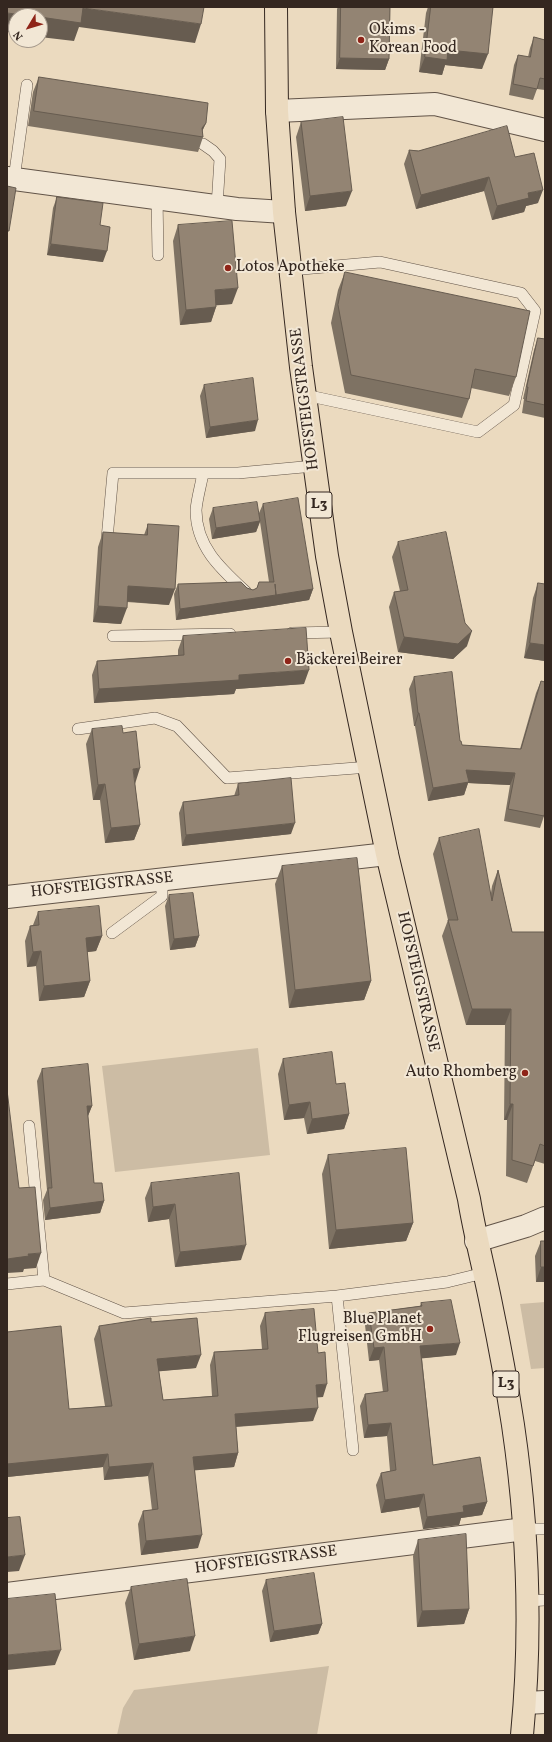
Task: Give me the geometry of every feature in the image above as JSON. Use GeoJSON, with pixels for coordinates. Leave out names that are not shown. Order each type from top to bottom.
{"type":"FeatureCollection","features":[{"type":"Feature","properties":{"kind":"main road","name":"HOFSTEIGSTRASSE"},"geometry":{"type":"LineString","coordinates":[[276,7],[277,111],[284,212],[305,395],[327,556],[341,632],[387,854],[468,1199],[492,1309],[513,1425],[535,1529],[536,1601],[527,1643],[535,1703],[522,1735]]}},
{"type":"Feature","properties":{"kind":"street"},"geometry":{"type":"LineString","coordinates":[[277,111],[435,104],[545,130]]}},
{"type":"Feature","properties":{"kind":"street"},"geometry":{"type":"LineString","coordinates":[[11,179],[217,206],[284,212]]}},
{"type":"Feature","properties":{"kind":"street","name":"HOFSTEIGSTRASSE"},"geometry":{"type":"LineString","coordinates":[[7,897],[387,854]]}},
{"type":"Feature","properties":{"kind":"street"},"geometry":{"type":"LineString","coordinates":[[476,1241],[526,1226],[545,1218]]}},
{"type":"Feature","properties":{"kind":"street","name":"HOFSTEIGSTRASSE"},"geometry":{"type":"LineString","coordinates":[[7,1594],[535,1529]]}},
{"type":"Feature","properties":{"kind":"lane"},"geometry":{"type":"LineString","coordinates":[[11,179],[27,85]]}},
{"type":"Feature","properties":{"kind":"lane"},"geometry":{"type":"LineString","coordinates":[[203,144],[213,151],[220,160],[217,206]]}},
{"type":"Feature","properties":{"kind":"lane"},"geometry":{"type":"LineString","coordinates":[[157,197],[158,255]]}},
{"type":"Feature","properties":{"kind":"lane"},"geometry":{"type":"LineString","coordinates":[[291,270],[380,262],[521,293],[535,311],[514,405],[478,432],[305,395]]}},
{"type":"Feature","properties":{"kind":"lane"},"geometry":{"type":"LineString","coordinates":[[107,539],[113,473],[238,474],[314,466]]}},
{"type":"Feature","properties":{"kind":"lane"},"geometry":{"type":"LineString","coordinates":[[203,473],[196,509],[197,527],[206,551],[248,594]]}},
{"type":"Feature","properties":{"kind":"lane"},"geometry":{"type":"LineString","coordinates":[[278,633],[341,632]]}},
{"type":"Feature","properties":{"kind":"lane"},"geometry":{"type":"LineString","coordinates":[[113,636],[239,634]]}},
{"type":"Feature","properties":{"kind":"lane"},"geometry":{"type":"LineString","coordinates":[[78,729],[155,718],[177,726],[227,778],[369,767]]}},
{"type":"Feature","properties":{"kind":"lane"},"geometry":{"type":"LineString","coordinates":[[112,933],[162,896],[162,879]]}},
{"type":"Feature","properties":{"kind":"lane"},"geometry":{"type":"LineString","coordinates":[[29,1126],[44,1280]]}},
{"type":"Feature","properties":{"kind":"lane"},"geometry":{"type":"LineString","coordinates":[[7,1284],[44,1280],[124,1313],[337,1296],[447,1282],[484,1273]]}},
{"type":"Feature","properties":{"kind":"lane"},"geometry":{"type":"LineString","coordinates":[[337,1296],[353,1450]]}},
{"type":"Feature","properties":{"kind":"shaded area"},"geometry":{"type":"Polygon","coordinates":[[[258,1048],[270,1155],[115,1172],[102,1066],[258,1048]]]}},
{"type":"Feature","properties":{"kind":"shaded area"},"geometry":{"type":"Polygon","coordinates":[[[545,1302],[545,1368],[531,1369],[520,1304],[545,1302]]]}},
{"type":"Feature","properties":{"kind":"shaded area"},"geometry":{"type":"Polygon","coordinates":[[[329,1666],[317,1735],[117,1735],[123,1708],[134,1690],[329,1666]]]}},
{"type":"Feature","properties":{"kind":"building"},"geometry":{"type":"Polygon","coordinates":[[[7,7],[204,7],[201,24],[83,8],[81,23],[48,18],[48,8],[8,8],[7,13],[7,7]]]}},
{"type":"Feature","properties":{"kind":"building","name":"Okims - Korean Food"},"geometry":{"type":"Polygon","coordinates":[[[341,7],[390,7],[389,59],[340,58],[341,7]]]}},
{"type":"Feature","properties":{"kind":"building"},"geometry":{"type":"Polygon","coordinates":[[[431,7],[493,7],[488,54],[448,50],[447,60],[425,57],[431,7]]]}},
{"type":"Feature","properties":{"kind":"building"},"geometry":{"type":"Polygon","coordinates":[[[534,37],[545,40],[545,79],[540,78],[537,89],[513,84],[518,55],[530,57],[534,37]]]}},
{"type":"Feature","properties":{"kind":"building"},"geometry":{"type":"Polygon","coordinates":[[[39,77],[208,103],[206,123],[202,128],[203,137],[34,111],[39,77]]]}},
{"type":"Feature","properties":{"kind":"building"},"geometry":{"type":"Polygon","coordinates":[[[343,117],[352,191],[310,196],[301,122],[343,117]]]}},
{"type":"Feature","properties":{"kind":"building"},"geometry":{"type":"Polygon","coordinates":[[[507,126],[515,157],[534,153],[543,190],[528,193],[529,198],[497,206],[489,177],[421,195],[409,150],[418,151],[507,126]]]}},
{"type":"Feature","properties":{"kind":"building"},"geometry":{"type":"Polygon","coordinates":[[[7,186],[16,188],[9,231],[7,231],[7,186]]]}},
{"type":"Feature","properties":{"kind":"building"},"geometry":{"type":"Polygon","coordinates":[[[57,197],[103,203],[100,225],[110,227],[107,251],[51,244],[57,197]]]}},
{"type":"Feature","properties":{"kind":"building"},"geometry":{"type":"Polygon","coordinates":[[[232,221],[238,288],[215,290],[216,307],[186,310],[178,225],[232,221]]]}},
{"type":"Feature","properties":{"kind":"building"},"geometry":{"type":"Polygon","coordinates":[[[345,272],[530,311],[516,377],[475,369],[469,399],[351,375],[338,305],[345,272]]]}},
{"type":"Feature","properties":{"kind":"building"},"geometry":{"type":"Polygon","coordinates":[[[538,338],[545,339],[545,405],[526,401],[527,387],[538,338]]]}},
{"type":"Feature","properties":{"kind":"building"},"geometry":{"type":"Polygon","coordinates":[[[253,378],[258,420],[210,427],[204,385],[253,378]]]}},
{"type":"Feature","properties":{"kind":"building"},"geometry":{"type":"Polygon","coordinates":[[[298,498],[313,589],[180,609],[178,584],[241,582],[247,588],[253,590],[257,588],[259,582],[274,582],[263,504],[298,498]]]}},
{"type":"Feature","properties":{"kind":"building"},"geometry":{"type":"Polygon","coordinates":[[[257,502],[260,521],[216,528],[213,508],[257,502]]]}},
{"type":"Feature","properties":{"kind":"building"},"geometry":{"type":"Polygon","coordinates":[[[148,524],[179,526],[175,589],[128,586],[127,608],[98,606],[103,532],[147,535],[148,524]]]}},
{"type":"Feature","properties":{"kind":"building"},"geometry":{"type":"Polygon","coordinates":[[[446,532],[465,623],[472,631],[458,644],[404,637],[394,592],[408,590],[398,542],[446,532]]]}},
{"type":"Feature","properties":{"kind":"building"},"geometry":{"type":"Polygon","coordinates":[[[538,583],[545,584],[545,645],[530,643],[538,583]]]}},
{"type":"Feature","properties":{"kind":"building"},"geometry":{"type":"Polygon","coordinates":[[[306,628],[309,670],[239,675],[239,680],[99,689],[97,661],[184,655],[183,636],[306,628]]]}},
{"type":"Feature","properties":{"kind":"building"},"geometry":{"type":"Polygon","coordinates":[[[452,672],[460,741],[462,745],[521,749],[541,681],[545,682],[544,816],[508,809],[515,773],[466,770],[469,782],[433,788],[418,713],[414,677],[452,672]]]}},
{"type":"Feature","properties":{"kind":"building"},"geometry":{"type":"Polygon","coordinates":[[[122,726],[123,733],[136,731],[140,768],[133,769],[140,825],[111,828],[105,784],[98,785],[92,729],[122,726]]]}},
{"type":"Feature","properties":{"kind":"building"},"geometry":{"type":"Polygon","coordinates":[[[291,778],[295,823],[186,835],[183,802],[239,795],[238,784],[291,778]]]}},
{"type":"Feature","properties":{"kind":"building","name":"Auto Rhomberg"},"geometry":{"type":"Polygon","coordinates":[[[479,829],[492,901],[498,870],[512,932],[545,932],[545,1146],[540,1144],[533,1166],[512,1160],[513,1104],[510,1104],[511,1009],[472,1009],[448,920],[458,920],[439,838],[479,829]]]}},
{"type":"Feature","properties":{"kind":"building"},"geometry":{"type":"Polygon","coordinates":[[[357,858],[371,981],[295,990],[282,866],[357,858]]]}},
{"type":"Feature","properties":{"kind":"building"},"geometry":{"type":"Polygon","coordinates":[[[193,893],[199,936],[174,939],[169,895],[193,893]]]}},
{"type":"Feature","properties":{"kind":"building"},"geometry":{"type":"Polygon","coordinates":[[[99,906],[102,936],[86,938],[90,981],[44,986],[41,951],[33,952],[30,926],[39,925],[38,912],[99,906]]]}},
{"type":"Feature","properties":{"kind":"building"},"geometry":{"type":"Polygon","coordinates":[[[332,1052],[336,1084],[345,1083],[349,1114],[312,1119],[310,1102],[289,1105],[283,1059],[332,1052]]]}},
{"type":"Feature","properties":{"kind":"building"},"geometry":{"type":"Polygon","coordinates":[[[88,1064],[92,1106],[87,1106],[94,1183],[102,1183],[104,1201],[50,1208],[48,1188],[52,1188],[42,1069],[88,1064]]]}},
{"type":"Feature","properties":{"kind":"building"},"geometry":{"type":"Polygon","coordinates":[[[7,1090],[19,1188],[35,1187],[41,1253],[28,1254],[29,1256],[7,1259],[7,1090]]]}},
{"type":"Feature","properties":{"kind":"building"},"geometry":{"type":"Polygon","coordinates":[[[406,1148],[413,1223],[336,1230],[328,1155],[406,1148]]]}},
{"type":"Feature","properties":{"kind":"building"},"geometry":{"type":"Polygon","coordinates":[[[239,1173],[246,1245],[180,1252],[175,1204],[153,1207],[151,1183],[239,1173]]]}},
{"type":"Feature","properties":{"kind":"building"},"geometry":{"type":"Polygon","coordinates":[[[541,1241],[545,1241],[545,1267],[541,1267],[541,1241]]]}},
{"type":"Feature","properties":{"kind":"building"},"geometry":{"type":"Polygon","coordinates":[[[451,1300],[460,1343],[420,1346],[433,1465],[480,1457],[487,1502],[463,1506],[464,1512],[427,1517],[424,1494],[385,1500],[381,1473],[396,1470],[391,1423],[368,1425],[365,1394],[388,1391],[384,1347],[374,1348],[369,1313],[422,1306],[421,1303],[451,1300]]]}},
{"type":"Feature","properties":{"kind":"building"},"geometry":{"type":"Polygon","coordinates":[[[314,1309],[318,1353],[325,1352],[327,1384],[316,1385],[318,1408],[235,1414],[238,1453],[193,1457],[202,1535],[146,1541],[143,1511],[158,1509],[153,1463],[109,1467],[108,1454],[7,1464],[7,1332],[61,1326],[69,1409],[112,1406],[99,1326],[151,1318],[151,1322],[197,1318],[201,1355],[157,1359],[163,1400],[218,1396],[214,1352],[268,1349],[265,1313],[314,1309]]]}},
{"type":"Feature","properties":{"kind":"building"},"geometry":{"type":"Polygon","coordinates":[[[20,1517],[25,1555],[7,1557],[7,1518],[20,1517]]]}},
{"type":"Feature","properties":{"kind":"building"},"geometry":{"type":"Polygon","coordinates":[[[466,1534],[469,1609],[422,1611],[418,1540],[466,1534]]]}},
{"type":"Feature","properties":{"kind":"building"},"geometry":{"type":"Polygon","coordinates":[[[314,1573],[322,1624],[274,1631],[266,1580],[314,1573]]]}},
{"type":"Feature","properties":{"kind":"building"},"geometry":{"type":"Polygon","coordinates":[[[187,1579],[195,1636],[139,1644],[131,1587],[187,1579]]]}},
{"type":"Feature","properties":{"kind":"building"},"geometry":{"type":"Polygon","coordinates":[[[55,1594],[61,1650],[7,1655],[7,1599],[55,1594]]]}},
{"type":"Feature","properties":{"kind":"place","name":"Okims - Korean Food"},"geometry":{"type":"Point","coordinates":[361,40]}},
{"type":"Feature","properties":{"kind":"place","name":"Lotos Apotheke"},"geometry":{"type":"Point","coordinates":[228,268]}},
{"type":"Feature","properties":{"kind":"place","name":"Bäckerei Beirer"},"geometry":{"type":"Point","coordinates":[288,661]}},
{"type":"Feature","properties":{"kind":"place","name":"Auto Rhomberg"},"geometry":{"type":"Point","coordinates":[525,1073]}},
{"type":"Feature","properties":{"kind":"place","name":"Blue Planet Flugreisen GmbH"},"geometry":{"type":"Point","coordinates":[430,1329]}}]}
